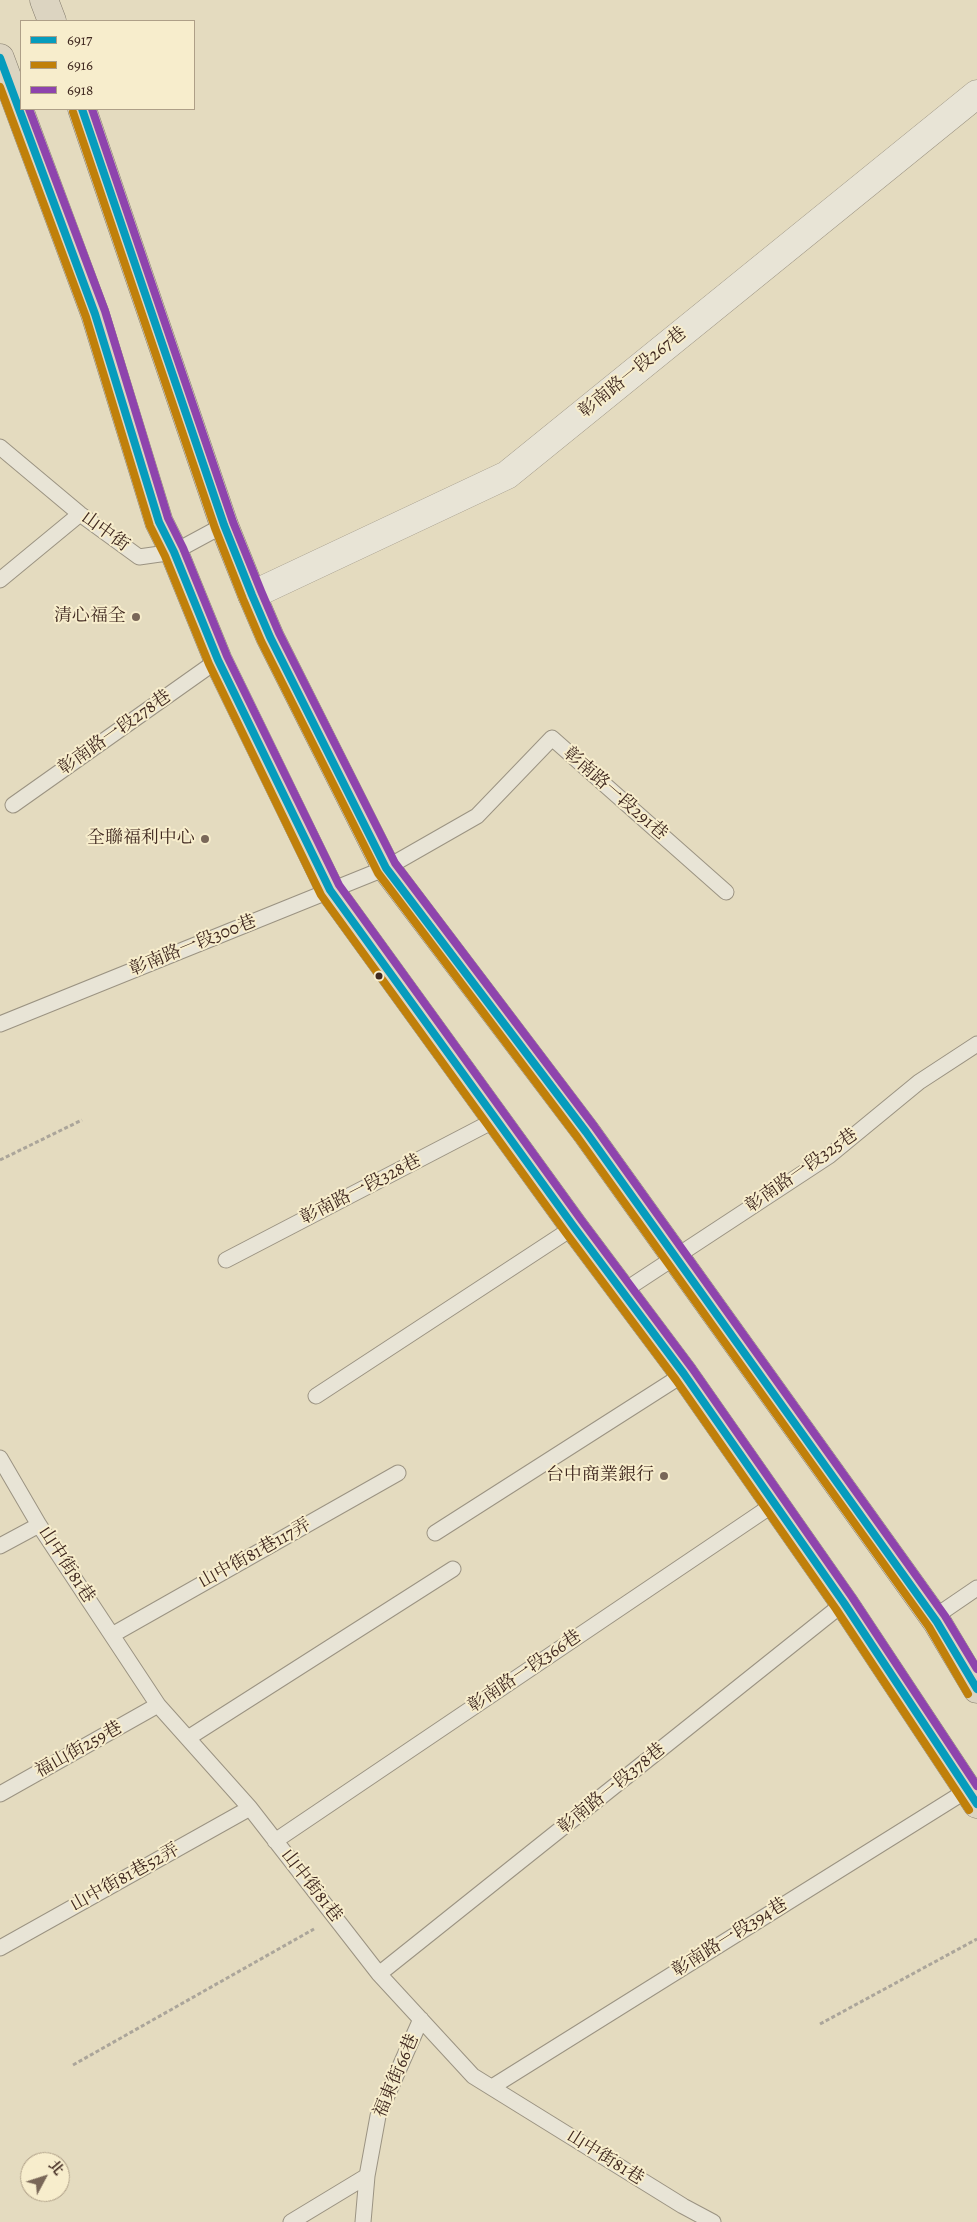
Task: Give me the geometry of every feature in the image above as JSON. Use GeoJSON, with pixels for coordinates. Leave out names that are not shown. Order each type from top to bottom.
{"type":"FeatureCollection","features":[{"type":"Feature","properties":{"kind":"main road"},"geometry":{"type":"LineString","coordinates":[[44,0],[52,20]]}},
{"type":"Feature","properties":{"kind":"main road"},"geometry":{"type":"LineString","coordinates":[[0,58],[95,314],[159,522],[174,552],[218,660],[330,890],[574,1228],[684,1374],[844,1603],[973,1797]]}},
{"type":"Feature","properties":{"kind":"main road"},"geometry":{"type":"LineString","coordinates":[[82,110],[224,525],[252,595],[274,646],[386,868],[586,1132],[933,1618],[977,1689]]}},
{"type":"Feature","properties":{"kind":"street","name":"彰南路一段267巷"},"geometry":{"type":"LineString","coordinates":[[252,595],[507,475],[977,94]]}},
{"type":"Feature","properties":{"kind":"lane","name":"山中街"},"geometry":{"type":"LineString","coordinates":[[0,447],[80,514],[139,557],[174,552],[224,525]]}},
{"type":"Feature","properties":{"kind":"lane"},"geometry":{"type":"LineString","coordinates":[[0,580],[80,514]]}},
{"type":"Feature","properties":{"kind":"lane","name":"彰南路一段278巷"},"geometry":{"type":"LineString","coordinates":[[12,806],[218,660]]}},
{"type":"Feature","properties":{"kind":"lane","name":"彰南路一段291巷"},"geometry":{"type":"LineString","coordinates":[[386,868],[477,816],[552,738],[726,892]]}},
{"type":"Feature","properties":{"kind":"lane","name":"彰南路一段300巷"},"geometry":{"type":"LineString","coordinates":[[0,1024],[386,868]]}},
{"type":"Feature","properties":{"kind":"lane","name":"彰南路一段325巷"},"geometry":{"type":"LineString","coordinates":[[622,1292],[829,1156],[918,1082],[977,1044]]}},
{"type":"Feature","properties":{"kind":"lane","name":"彰南路一段328巷"},"geometry":{"type":"LineString","coordinates":[[226,1260],[497,1119]]}},
{"type":"Feature","properties":{"kind":"lane"},"geometry":{"type":"LineString","coordinates":[[316,1396],[574,1228]]}},
{"type":"Feature","properties":{"kind":"lane"},"geometry":{"type":"LineString","coordinates":[[434,1533],[684,1374]]}},
{"type":"Feature","properties":{"kind":"lane","name":"山中街81巷"},"geometry":{"type":"LineString","coordinates":[[0,1458],[40,1525],[158,1705],[250,1808],[379,1974],[473,2076],[683,2206],[713,2222]]}},
{"type":"Feature","properties":{"kind":"lane","name":"山中街81巷117弄"},"geometry":{"type":"LineString","coordinates":[[112,1635],[398,1473]]}},
{"type":"Feature","properties":{"kind":"lane","name":"彰南路一段366巷"},"geometry":{"type":"LineString","coordinates":[[275,1841],[774,1504]]}},
{"type":"Feature","properties":{"kind":"lane"},"geometry":{"type":"LineString","coordinates":[[0,1546],[40,1525]]}},
{"type":"Feature","properties":{"kind":"lane"},"geometry":{"type":"LineString","coordinates":[[188,1738],[453,1569]]}},
{"type":"Feature","properties":{"kind":"lane"},"geometry":{"type":"LineString","coordinates":[[933,1618],[977,1588]]}},
{"type":"Feature","properties":{"kind":"lane","name":"彰南路一段378巷"},"geometry":{"type":"LineString","coordinates":[[379,1974],[844,1603]]}},
{"type":"Feature","properties":{"kind":"lane","name":"福山街259巷"},"geometry":{"type":"LineString","coordinates":[[0,1794],[158,1705]]}},
{"type":"Feature","properties":{"kind":"lane","name":"彰南路一段394巷"},"geometry":{"type":"LineString","coordinates":[[492,2087],[973,1797]]}},
{"type":"Feature","properties":{"kind":"lane","name":"山中街81巷52弄"},"geometry":{"type":"LineString","coordinates":[[0,1948],[250,1808]]}},
{"type":"Feature","properties":{"kind":"lane","name":"福東街66巷"},"geometry":{"type":"LineString","coordinates":[[364,2222],[367,2176],[378,2116],[421,2019]]}},
{"type":"Feature","properties":{"kind":"lane"},"geometry":{"type":"LineString","coordinates":[[291,2222],[367,2176]]}},
{"type":"Feature","properties":{"kind":"path"},"geometry":{"type":"LineString","coordinates":[[0,1160],[82,1120]]}},
{"type":"Feature","properties":{"kind":"path"},"geometry":{"type":"LineString","coordinates":[[72,2065],[335,1917]]}},
{"type":"Feature","properties":{"kind":"path"},"geometry":{"type":"LineString","coordinates":[[820,2024],[977,1939]]}},
{"type":"Feature","properties":{"kind":"transit line","name":"6917"},"geometry":{"type":"LineString","coordinates":[[0,58],[95,314],[159,522],[174,552],[218,660],[330,890],[574,1227],[684,1374],[844,1603],[977,1804]]}},
{"type":"Feature","properties":{"kind":"transit line","name":"6916"},"geometry":{"type":"LineString","coordinates":[[0,87],[86,317],[150,526],[165,556],[209,664],[321,895],[566,1233],[676,1380],[836,1609],[969,1810]]}},
{"type":"Feature","properties":{"kind":"transit line","name":"6918"},"geometry":{"type":"LineString","coordinates":[[29,110],[105,311],[168,518],[183,548],[227,656],[339,885],[582,1221],[692,1368],[852,1597],[977,1786]]}},
{"type":"Feature","properties":{"kind":"transit line","name":"6917"},"geometry":{"type":"LineString","coordinates":[[82,110],[224,525],[252,595],[270,637],[386,868],[586,1132],[937,1622],[977,1689]]}},
{"type":"Feature","properties":{"kind":"transit line","name":"6918"},"geometry":{"type":"LineString","coordinates":[[92,110],[233,522],[279,633],[395,863],[594,1126],[945,1616],[977,1669]]}},
{"type":"Feature","properties":{"kind":"transit line","name":"6916"},"geometry":{"type":"LineString","coordinates":[[73,112],[215,528],[243,599],[261,641],[378,873],[578,1138],[929,1627],[968,1694]]}},
{"type":"Feature","properties":{"kind":"place","name":"清心福全"},"geometry":{"type":"Point","coordinates":[136,617]}},
{"type":"Feature","properties":{"kind":"place","name":"全聯福利中心"},"geometry":{"type":"Point","coordinates":[205,839]}},
{"type":"Feature","properties":{"kind":"place","name":"台中商業銀行"},"geometry":{"type":"Point","coordinates":[664,1476]}}]}
